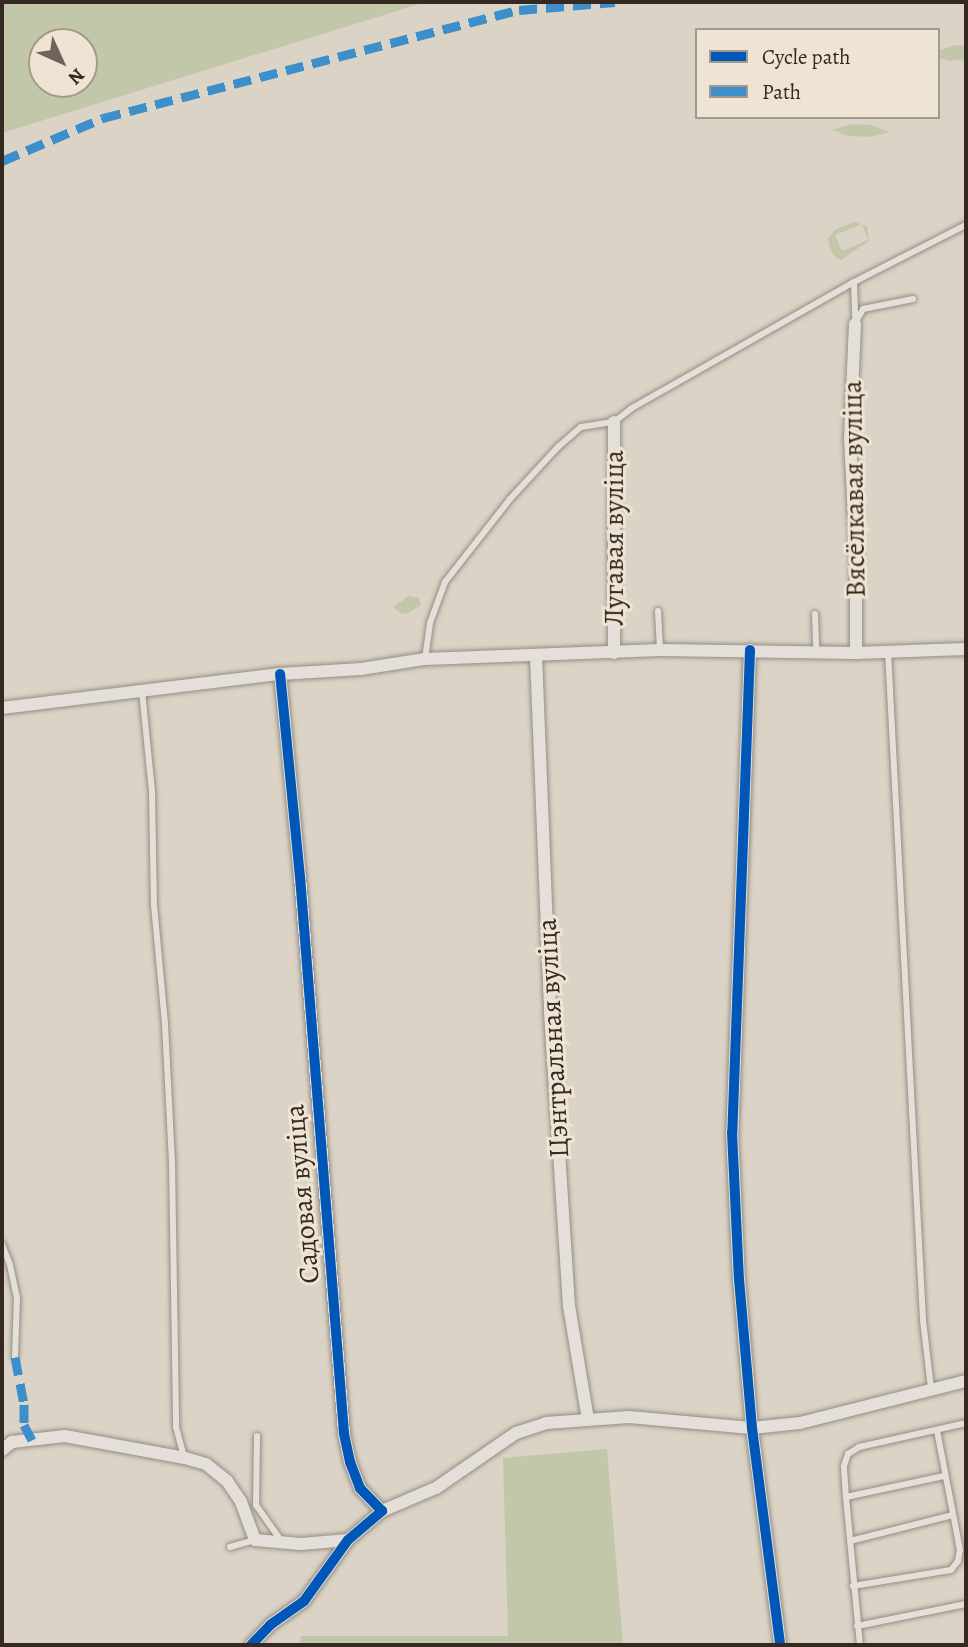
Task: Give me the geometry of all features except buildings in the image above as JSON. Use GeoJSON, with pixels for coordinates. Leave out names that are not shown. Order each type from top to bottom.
{"type":"FeatureCollection","features":[{"type":"Feature","properties":{"kind":"street","name":"Вясёлкавая вуліца"},"geometry":{"type":"LineString","coordinates":[[855,324],[850,439],[856,555],[856,653]]}},
{"type":"Feature","properties":{"kind":"street","name":"Лугавая вуліца"},"geometry":{"type":"LineString","coordinates":[[614,422],[614,653]]}},
{"type":"Feature","properties":{"kind":"street"},"geometry":{"type":"LineString","coordinates":[[2,708],[281,674],[361,669],[425,659],[660,650],[856,653],[966,649]]}},
{"type":"Feature","properties":{"kind":"street"},"geometry":{"type":"LineString","coordinates":[[750,650],[732,1132],[739,1279],[752,1428],[780,1645]]}},
{"type":"Feature","properties":{"kind":"street","name":"Цэнтральная вуліца"},"geometry":{"type":"LineString","coordinates":[[536,656],[550,1013],[569,1306],[588,1419]]}},
{"type":"Feature","properties":{"kind":"street","name":"Садовая вуліца"},"geometry":{"type":"LineString","coordinates":[[281,674],[300,877],[344,1433],[349,1462],[360,1488],[382,1510]]}},
{"type":"Feature","properties":{"kind":"street"},"geometry":{"type":"LineString","coordinates":[[251,1645],[270,1625],[304,1601],[348,1540],[382,1510],[436,1488],[516,1433],[546,1423],[629,1417],[752,1428],[800,1423],[966,1381]]}},
{"type":"Feature","properties":{"kind":"street"},"geometry":{"type":"LineString","coordinates":[[2,1450],[12,1442],[65,1436],[185,1458],[206,1464],[228,1481],[241,1502],[255,1539],[283,1544],[348,1540]]}},
{"type":"Feature","properties":{"kind":"lane"},"geometry":{"type":"LineString","coordinates":[[425,659],[430,623],[445,582],[466,553],[566,440],[581,427],[614,422],[632,408],[854,282],[966,225]]}},
{"type":"Feature","properties":{"kind":"lane"},"geometry":{"type":"LineString","coordinates":[[854,282],[855,324]]}},
{"type":"Feature","properties":{"kind":"lane"},"geometry":{"type":"LineString","coordinates":[[855,324],[863,309],[913,299]]}},
{"type":"Feature","properties":{"kind":"lane"},"geometry":{"type":"LineString","coordinates":[[658,611],[660,650]]}},
{"type":"Feature","properties":{"kind":"lane"},"geometry":{"type":"LineString","coordinates":[[815,614],[816,652]]}},
{"type":"Feature","properties":{"kind":"lane"},"geometry":{"type":"LineString","coordinates":[[888,651],[923,1320],[931,1388]]}},
{"type":"Feature","properties":{"kind":"lane"},"geometry":{"type":"LineString","coordinates":[[142,691],[152,792],[154,905],[165,1024],[172,1162],[176,1427],[185,1458]]}},
{"type":"Feature","properties":{"kind":"lane"},"geometry":{"type":"LineString","coordinates":[[2,1244],[17,1297],[15,1357]]}},
{"type":"Feature","properties":{"kind":"lane"},"geometry":{"type":"LineString","coordinates":[[860,1645],[844,1466],[848,1454],[859,1447],[966,1423]]}},
{"type":"Feature","properties":{"kind":"lane"},"geometry":{"type":"LineString","coordinates":[[853,1586],[951,1570],[958,1561],[960,1550],[937,1430]]}},
{"type":"Feature","properties":{"kind":"lane"},"geometry":{"type":"LineString","coordinates":[[257,1436],[256,1505],[283,1544]]}},
{"type":"Feature","properties":{"kind":"lane"},"geometry":{"type":"LineString","coordinates":[[846,1497],[944,1476]]}},
{"type":"Feature","properties":{"kind":"lane"},"geometry":{"type":"LineString","coordinates":[[850,1541],[953,1515]]}},
{"type":"Feature","properties":{"kind":"lane"},"geometry":{"type":"LineString","coordinates":[[230,1547],[255,1539]]}},
{"type":"Feature","properties":{"kind":"lane"},"geometry":{"type":"LineString","coordinates":[[857,1626],[966,1604]]}},
{"type":"Feature","properties":{"kind":"green space"},"geometry":{"type":"Polygon","coordinates":[[[2,2],[426,2],[2,133],[2,2]]]}},
{"type":"Feature","properties":{"kind":"green space"},"geometry":{"type":"Polygon","coordinates":[[[954,45],[966,46],[966,59],[949,61],[940,59],[940,50],[954,45]]]}},
{"type":"Feature","properties":{"kind":"green space"},"geometry":{"type":"Polygon","coordinates":[[[852,124],[870,125],[890,132],[870,137],[848,136],[832,130],[852,124]]]}},
{"type":"Feature","properties":{"kind":"green space"},"geometry":{"type":"Polygon","coordinates":[[[854,222],[861,224],[835,235],[842,251],[868,240],[862,225],[867,226],[869,241],[841,260],[836,258],[830,249],[828,239],[834,230],[854,222]]]}},
{"type":"Feature","properties":{"kind":"green space"},"geometry":{"type":"Polygon","coordinates":[[[409,596],[419,598],[421,605],[407,614],[400,613],[393,607],[409,596]]]}},
{"type":"Feature","properties":{"kind":"green space"},"geometry":{"type":"Polygon","coordinates":[[[607,1449],[623,1645],[299,1645],[301,1636],[508,1636],[503,1458],[607,1449]]]}},
{"type":"Feature","properties":{"kind":"marked path"},"geometry":{"type":"LineString","coordinates":[[2,161],[103,118],[519,10],[615,2]]}},
{"type":"Feature","properties":{"kind":"marked path"},"geometry":{"type":"LineString","coordinates":[[15,1357],[24,1404],[24,1425],[32,1440]]}},
{"type":"Feature","properties":{"kind":"cycle path"},"geometry":{"type":"LineString","coordinates":[[750,650],[732,1132],[739,1279],[752,1428],[780,1645]]}},
{"type":"Feature","properties":{"kind":"cycle path"},"geometry":{"type":"LineString","coordinates":[[251,1645],[270,1625],[304,1601],[348,1540],[382,1511],[360,1488],[350,1462],[344,1433],[300,877],[280,674]]}}]}
